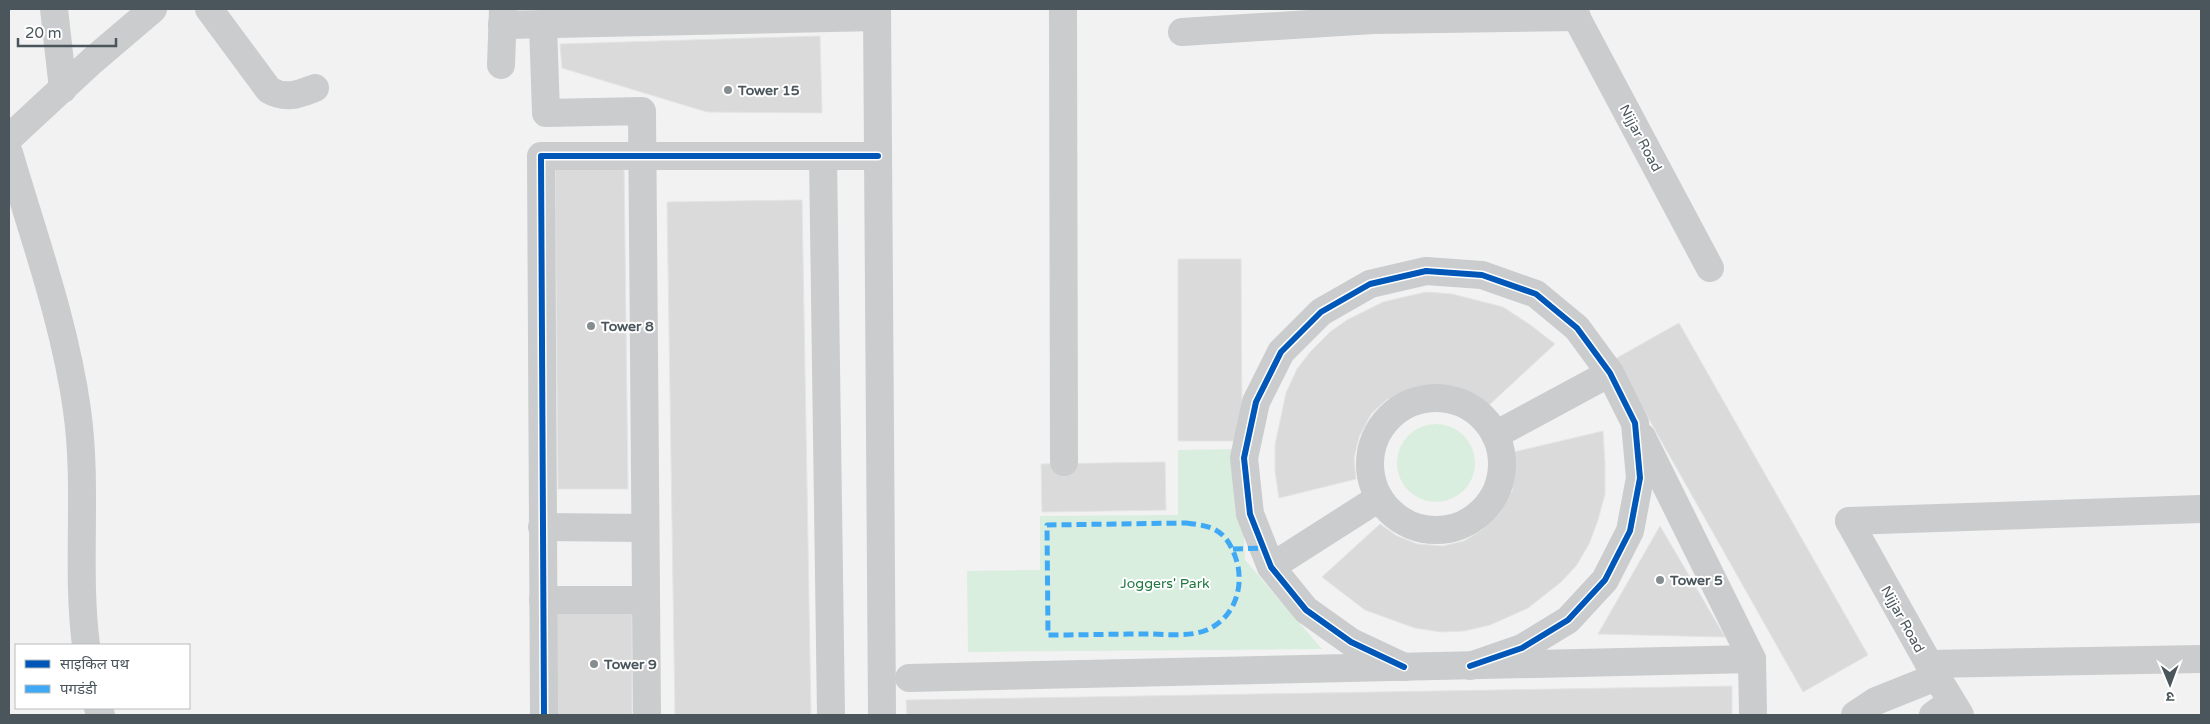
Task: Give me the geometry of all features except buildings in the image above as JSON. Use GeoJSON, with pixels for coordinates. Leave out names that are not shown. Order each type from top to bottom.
{"type":"FeatureCollection","features":[{"type":"Feature","properties":{"kind":"street"},"geometry":{"type":"LineString","coordinates":[[54,9],[63,89]]}},
{"type":"Feature","properties":{"kind":"street"},"geometry":{"type":"LineString","coordinates":[[9,138],[154,9]]}},
{"type":"Feature","properties":{"kind":"street"},"geometry":{"type":"LineString","coordinates":[[209,9],[269,90],[277,95],[287,96],[315,88]]}},
{"type":"Feature","properties":{"kind":"street"},"geometry":{"type":"LineString","coordinates":[[1063,9],[1064,462]]}},
{"type":"Feature","properties":{"kind":"street"},"geometry":{"type":"LineString","coordinates":[[501,64],[502,17],[543,25],[877,13],[882,715]]}},
{"type":"Feature","properties":{"kind":"street"},"geometry":{"type":"LineString","coordinates":[[1182,32],[1373,20],[1574,13]]}},
{"type":"Feature","properties":{"kind":"street","name":"Nijjar Road"},"geometry":{"type":"LineString","coordinates":[[1574,13],[1710,268]]}},
{"type":"Feature","properties":{"kind":"street"},"geometry":{"type":"LineString","coordinates":[[543,25],[546,113],[642,111],[646,715]]}},
{"type":"Feature","properties":{"kind":"street"},"geometry":{"type":"LineString","coordinates":[[9,153],[65,342],[78,411],[83,510],[83,622],[86,644]]}},
{"type":"Feature","properties":{"kind":"street"},"geometry":{"type":"LineString","coordinates":[[544,715],[541,156],[878,156]]}},
{"type":"Feature","properties":{"kind":"street"},"geometry":{"type":"LineString","coordinates":[[823,156],[831,715]]}},
{"type":"Feature","properties":{"kind":"street"},"geometry":{"type":"LineString","coordinates":[[1404,667],[1351,642],[1306,610],[1271,567],[1250,514],[1244,458],[1256,402],[1277,361],[1282,352],[1321,312],[1370,284],[1426,271],[1482,274],[1536,294],[1577,328],[1610,373],[1752,659],[1753,715]]}},
{"type":"Feature","properties":{"kind":"street"},"geometry":{"type":"LineString","coordinates":[[1495,435],[1610,373]]}},
{"type":"Feature","properties":{"kind":"street"},"geometry":{"type":"LineString","coordinates":[[1433,397],[1456,400],[1476,411],[1492,428],[1501,449],[1503,469],[1498,489],[1487,506],[1471,520],[1453,528],[1432,530],[1412,526],[1394,515],[1379,498],[1370,477],[1370,454],[1377,432],[1392,414],[1411,402],[1433,397]]}},
{"type":"Feature","properties":{"kind":"street"},"geometry":{"type":"LineString","coordinates":[[1470,666],[1522,648],[1568,620],[1605,580],[1630,531],[1640,478],[1635,423]]}},
{"type":"Feature","properties":{"kind":"street"},"geometry":{"type":"LineString","coordinates":[[1271,567],[1379,498]]}},
{"type":"Feature","properties":{"kind":"street","name":"Nijjar Road"},"geometry":{"type":"LineString","coordinates":[[1948,711],[1932,670],[1849,521],[2201,510]]}},
{"type":"Feature","properties":{"kind":"street"},"geometry":{"type":"LineString","coordinates":[[542,527],[645,528]]}},
{"type":"Feature","properties":{"kind":"street"},"geometry":{"type":"LineString","coordinates":[[543,600],[646,600]]}},
{"type":"Feature","properties":{"kind":"street"},"geometry":{"type":"LineString","coordinates":[[909,678],[1752,659]]}},
{"type":"Feature","properties":{"kind":"street"},"geometry":{"type":"LineString","coordinates":[[1855,715],[1932,670],[2201,659]]}},
{"type":"Feature","properties":{"kind":"green space"},"geometry":{"type":"Polygon","coordinates":[[[1436,424],[1451,427],[1464,435],[1472,448],[1475,463],[1472,478],[1464,491],[1451,499],[1436,502],[1421,499],[1408,491],[1400,478],[1397,463],[1400,448],[1408,435],[1421,427],[1436,424]]]}},
{"type":"Feature","properties":{"kind":"green space","name":"Joggers' Park"},"geometry":{"type":"Polygon","coordinates":[[[1240,449],[1245,560],[1322,649],[968,652],[967,571],[1040,570],[1040,516],[1178,515],[1178,450],[1240,449]]]}},
{"type":"Feature","properties":{"kind":"marked path"},"geometry":{"type":"LineString","coordinates":[[1186,523],[1210,528],[1222,534],[1235,556],[1238,566],[1239,587],[1233,606],[1220,622],[1204,631],[1188,634],[1048,635],[1047,525],[1186,523]]}},
{"type":"Feature","properties":{"kind":"marked path"},"geometry":{"type":"LineString","coordinates":[[1233,549],[1263,548]]}},
{"type":"Feature","properties":{"kind":"cycle path"},"geometry":{"type":"LineString","coordinates":[[544,715],[541,156],[878,156]]}},
{"type":"Feature","properties":{"kind":"cycle path"},"geometry":{"type":"LineString","coordinates":[[1404,667],[1351,642],[1306,610],[1271,567],[1250,514],[1244,458],[1256,402],[1281,352],[1321,312],[1370,284],[1426,271],[1482,275],[1536,294],[1577,328],[1610,373],[1635,423],[1640,478],[1630,531],[1605,580],[1568,620],[1522,648],[1470,666]]}},
{"type":"Feature","properties":{"kind":"place","name":"Tower 15"},"geometry":{"type":"Point","coordinates":[728,90]}},
{"type":"Feature","properties":{"kind":"place","name":"Tower 8"},"geometry":{"type":"Point","coordinates":[591,326]}},
{"type":"Feature","properties":{"kind":"place","name":"Tower 5"},"geometry":{"type":"Point","coordinates":[1660,580]}},
{"type":"Feature","properties":{"kind":"place","name":"Tower 9"},"geometry":{"type":"Point","coordinates":[594,664]}}]}
